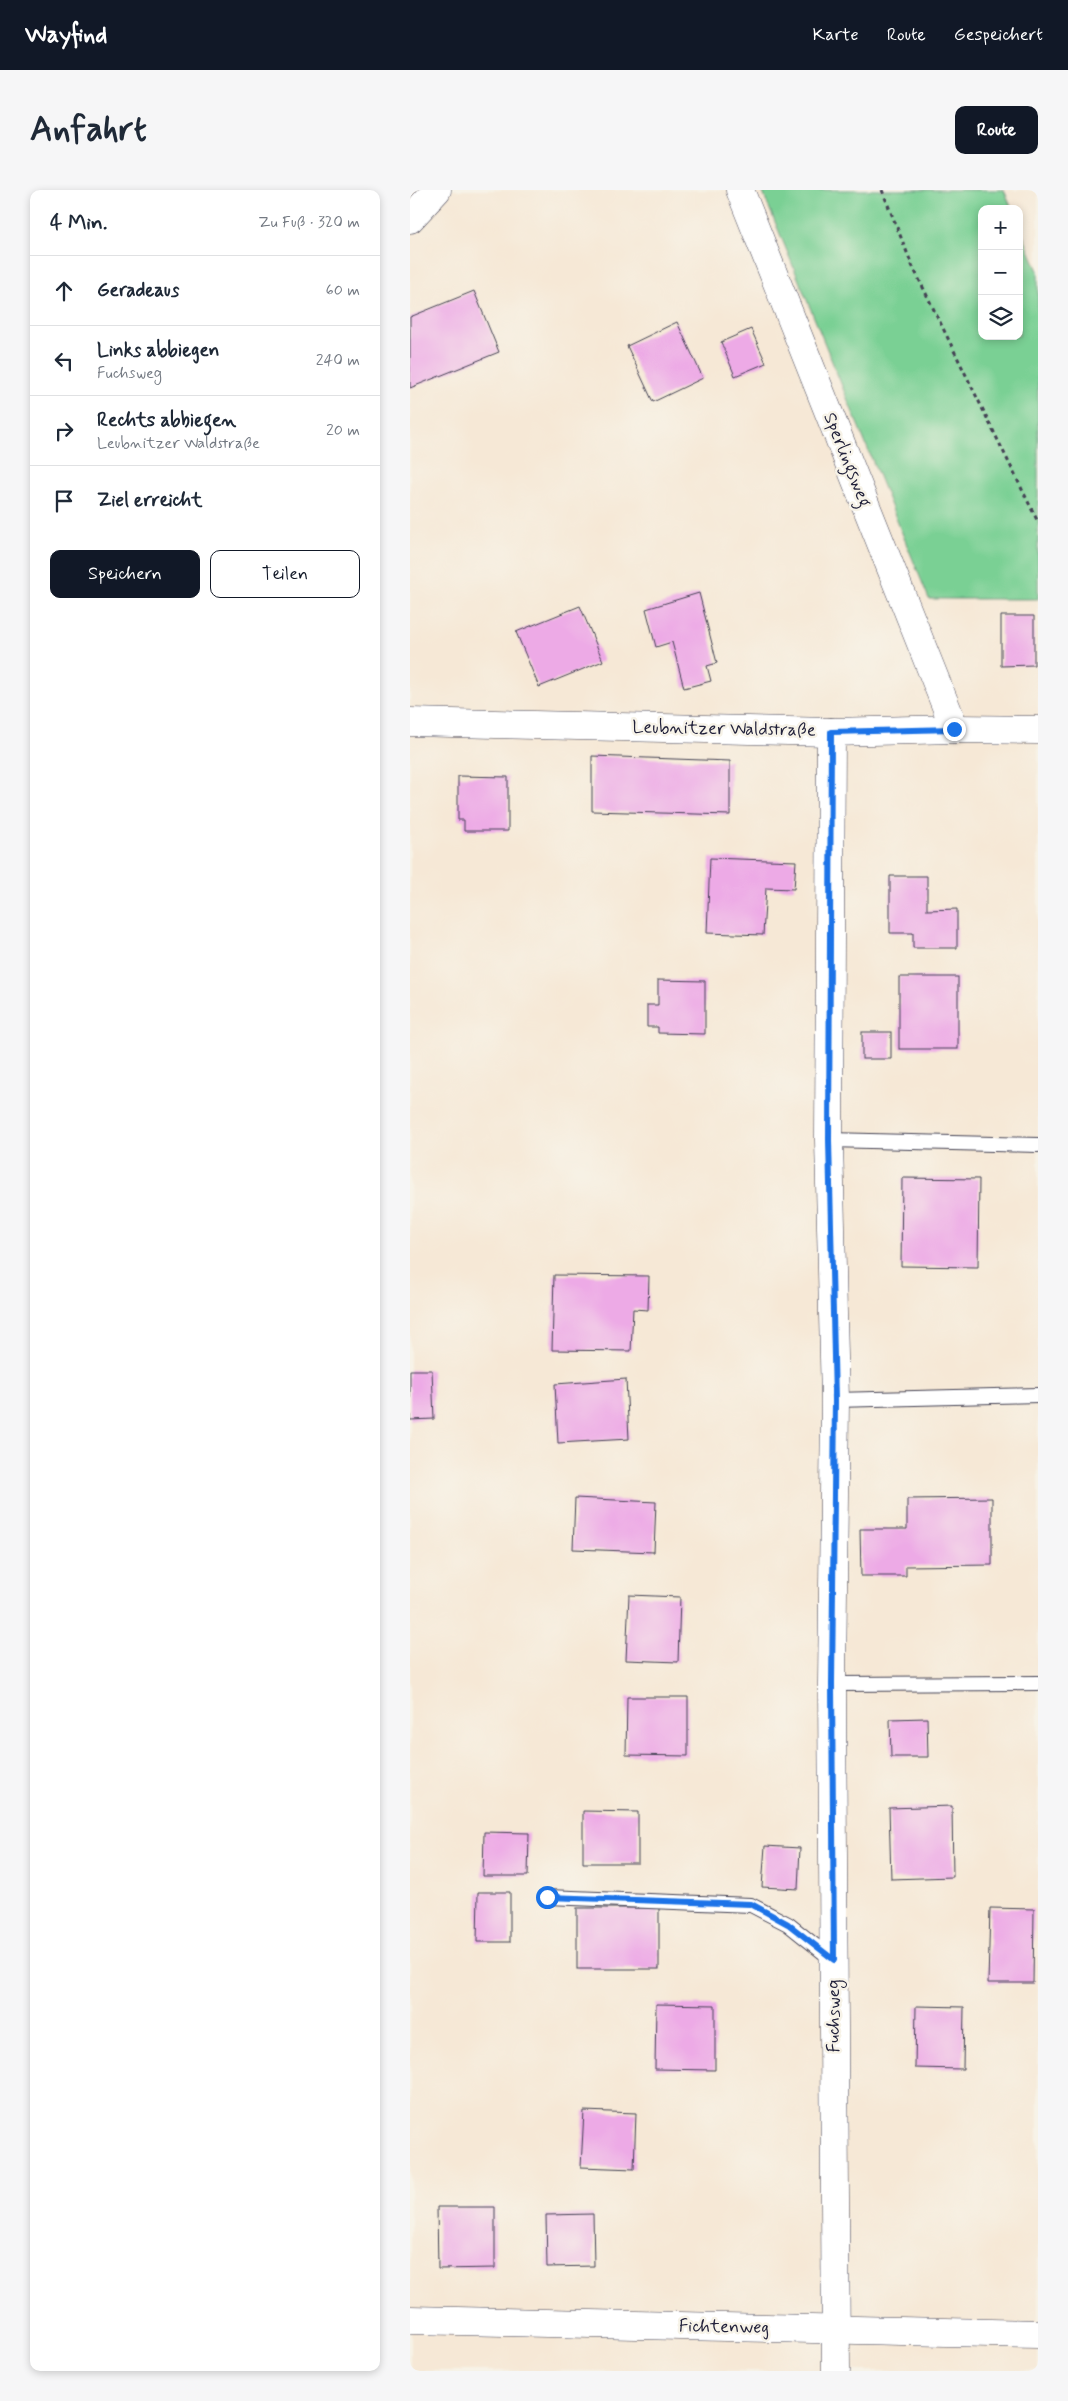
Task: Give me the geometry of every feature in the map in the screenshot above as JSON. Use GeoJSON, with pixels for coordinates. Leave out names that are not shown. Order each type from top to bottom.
{"type":"FeatureCollection","features":[{"type":"Feature","properties":{"kind":"street"},"geometry":{"type":"LineString","coordinates":[[410,219],[437,190]]}},
{"type":"Feature","properties":{"kind":"street","name":"Sperlingsweg"},"geometry":{"type":"LineString","coordinates":[[740,190],[954,729]]}},
{"type":"Feature","properties":{"kind":"street","name":"Leubnitzer Waldstraße"},"geometry":{"type":"LineString","coordinates":[[410,722],[831,732],[954,729],[1038,730]]}},
{"type":"Feature","properties":{"kind":"street","name":"Fuchsweg"},"geometry":{"type":"LineString","coordinates":[[831,732],[829,1140],[835,1400],[832,1684],[836,2371]]}},
{"type":"Feature","properties":{"kind":"street","name":"Fichtenweg"},"geometry":{"type":"LineString","coordinates":[[410,2320],[1038,2334]]}},
{"type":"Feature","properties":{"kind":"lane"},"geometry":{"type":"LineString","coordinates":[[829,1140],[1038,1145]]}},
{"type":"Feature","properties":{"kind":"lane"},"geometry":{"type":"LineString","coordinates":[[835,1400],[1038,1395]]}},
{"type":"Feature","properties":{"kind":"lane"},"geometry":{"type":"LineString","coordinates":[[832,1684],[1038,1683]]}},
{"type":"Feature","properties":{"kind":"lane"},"geometry":{"type":"LineString","coordinates":[[547,1897],[751,1904],[788,1924],[834,1960]]}},
{"type":"Feature","properties":{"kind":"path"},"geometry":{"type":"LineString","coordinates":[[882,190],[912,265],[1038,522]]}},
{"type":"Feature","properties":{"kind":"green space"},"geometry":{"type":"Polygon","coordinates":[[[762,190],[1004,190],[1010,205],[978,205],[978,340],[1023,340],[1023,235],[1038,271],[1038,599],[929,599],[762,190]]]}},
{"type":"Feature","properties":{"kind":"building"},"geometry":{"type":"Polygon","coordinates":[[[474,291],[499,352],[410,388],[410,317],[474,291]]]}},
{"type":"Feature","properties":{"kind":"building"},"geometry":{"type":"Polygon","coordinates":[[[677,322],[703,378],[653,402],[627,346],[677,322]]]}},
{"type":"Feature","properties":{"kind":"building"},"geometry":{"type":"Polygon","coordinates":[[[751,329],[766,363],[735,376],[721,342],[751,329]]]}},
{"type":"Feature","properties":{"kind":"building"},"geometry":{"type":"Polygon","coordinates":[[[699,593],[717,663],[707,666],[711,681],[684,688],[672,642],[656,647],[646,609],[699,593]]]}},
{"type":"Feature","properties":{"kind":"building"},"geometry":{"type":"Polygon","coordinates":[[[580,606],[603,661],[539,687],[516,632],[580,606]]]}},
{"type":"Feature","properties":{"kind":"building"},"geometry":{"type":"Polygon","coordinates":[[[1001,616],[1034,616],[1034,665],[1001,666],[1001,616]]]}},
{"type":"Feature","properties":{"kind":"building"},"geometry":{"type":"Polygon","coordinates":[[[592,756],[730,761],[730,815],[592,811],[592,756]]]}},
{"type":"Feature","properties":{"kind":"building"},"geometry":{"type":"Polygon","coordinates":[[[458,776],[508,777],[508,831],[464,831],[464,820],[458,820],[458,776]]]}},
{"type":"Feature","properties":{"kind":"building"},"geometry":{"type":"Polygon","coordinates":[[[710,858],[796,861],[794,889],[766,888],[763,935],[707,933],[710,858]]]}},
{"type":"Feature","properties":{"kind":"building"},"geometry":{"type":"Polygon","coordinates":[[[890,876],[927,876],[927,910],[957,909],[957,948],[913,948],[913,933],[890,933],[890,876]]]}},
{"type":"Feature","properties":{"kind":"building"},"geometry":{"type":"Polygon","coordinates":[[[899,977],[958,977],[958,1049],[899,1049],[899,977]]]}},
{"type":"Feature","properties":{"kind":"building"},"geometry":{"type":"Polygon","coordinates":[[[658,980],[705,981],[705,1034],[658,1033],[658,1027],[647,1027],[647,1005],[658,1005],[658,980]]]}},
{"type":"Feature","properties":{"kind":"building"},"geometry":{"type":"Polygon","coordinates":[[[862,1032],[891,1032],[891,1059],[862,1059],[862,1032]]]}},
{"type":"Feature","properties":{"kind":"building"},"geometry":{"type":"Polygon","coordinates":[[[902,1178],[979,1179],[978,1267],[901,1266],[902,1178]]]}},
{"type":"Feature","properties":{"kind":"building"},"geometry":{"type":"Polygon","coordinates":[[[554,1275],[649,1276],[648,1310],[633,1309],[631,1351],[552,1350],[554,1275]]]}},
{"type":"Feature","properties":{"kind":"building"},"geometry":{"type":"Polygon","coordinates":[[[410,1370],[432,1370],[434,1419],[410,1420],[410,1370]]]}},
{"type":"Feature","properties":{"kind":"building"},"geometry":{"type":"Polygon","coordinates":[[[626,1379],[629,1439],[558,1443],[555,1384],[626,1379]]]}},
{"type":"Feature","properties":{"kind":"building"},"geometry":{"type":"Polygon","coordinates":[[[575,1498],[656,1502],[654,1552],[573,1549],[575,1498]]]}},
{"type":"Feature","properties":{"kind":"building"},"geometry":{"type":"Polygon","coordinates":[[[992,1498],[992,1565],[906,1566],[906,1576],[861,1576],[860,1529],[907,1529],[907,1499],[992,1498]]]}},
{"type":"Feature","properties":{"kind":"building"},"geometry":{"type":"Polygon","coordinates":[[[629,1595],[680,1597],[678,1662],[626,1660],[629,1595]]]}},
{"type":"Feature","properties":{"kind":"building"},"geometry":{"type":"Polygon","coordinates":[[[627,1697],[688,1697],[688,1756],[626,1755],[627,1697]]]}},
{"type":"Feature","properties":{"kind":"building"},"geometry":{"type":"Polygon","coordinates":[[[927,1718],[928,1757],[891,1757],[890,1719],[927,1718]]]}},
{"type":"Feature","properties":{"kind":"building"},"geometry":{"type":"Polygon","coordinates":[[[952,1806],[953,1877],[891,1879],[889,1808],[952,1806]]]}},
{"type":"Feature","properties":{"kind":"building"},"geometry":{"type":"Polygon","coordinates":[[[583,1811],[638,1812],[638,1863],[583,1863],[583,1811]]]}},
{"type":"Feature","properties":{"kind":"building"},"geometry":{"type":"Polygon","coordinates":[[[484,1832],[529,1833],[528,1876],[483,1876],[484,1832]]]}},
{"type":"Feature","properties":{"kind":"building"},"geometry":{"type":"Polygon","coordinates":[[[765,1846],[800,1848],[798,1889],[762,1887],[765,1846]]]}},
{"type":"Feature","properties":{"kind":"building"},"geometry":{"type":"Polygon","coordinates":[[[478,1892],[510,1892],[510,1942],[477,1942],[478,1892]]]}},
{"type":"Feature","properties":{"kind":"building"},"geometry":{"type":"Polygon","coordinates":[[[577,1908],[659,1908],[659,1969],[577,1969],[577,1908]]]}},
{"type":"Feature","properties":{"kind":"building"},"geometry":{"type":"Polygon","coordinates":[[[990,1908],[1034,1909],[1033,1983],[988,1983],[990,1908]]]}},
{"type":"Feature","properties":{"kind":"building"},"geometry":{"type":"Polygon","coordinates":[[[656,2004],[715,2005],[715,2070],[655,2069],[656,2004]]]}},
{"type":"Feature","properties":{"kind":"building"},"geometry":{"type":"Polygon","coordinates":[[[916,2006],[964,2007],[963,2069],[915,2068],[916,2006]]]}},
{"type":"Feature","properties":{"kind":"building"},"geometry":{"type":"Polygon","coordinates":[[[584,2111],[636,2113],[634,2169],[581,2167],[584,2111]]]}},
{"type":"Feature","properties":{"kind":"building"},"geometry":{"type":"Polygon","coordinates":[[[437,2207],[495,2207],[495,2268],[438,2269],[437,2207]]]}},
{"type":"Feature","properties":{"kind":"building"},"geometry":{"type":"Polygon","coordinates":[[[593,2214],[594,2266],[547,2267],[546,2215],[593,2214]]]}},
{"type":"Feature","properties":{"kind":"route"},"geometry":{"type":"LineString","coordinates":[[547,1897],[751,1904],[788,1924],[834,1960],[832,1684],[835,1400],[829,1140],[831,732],[954,729]]}}]}
